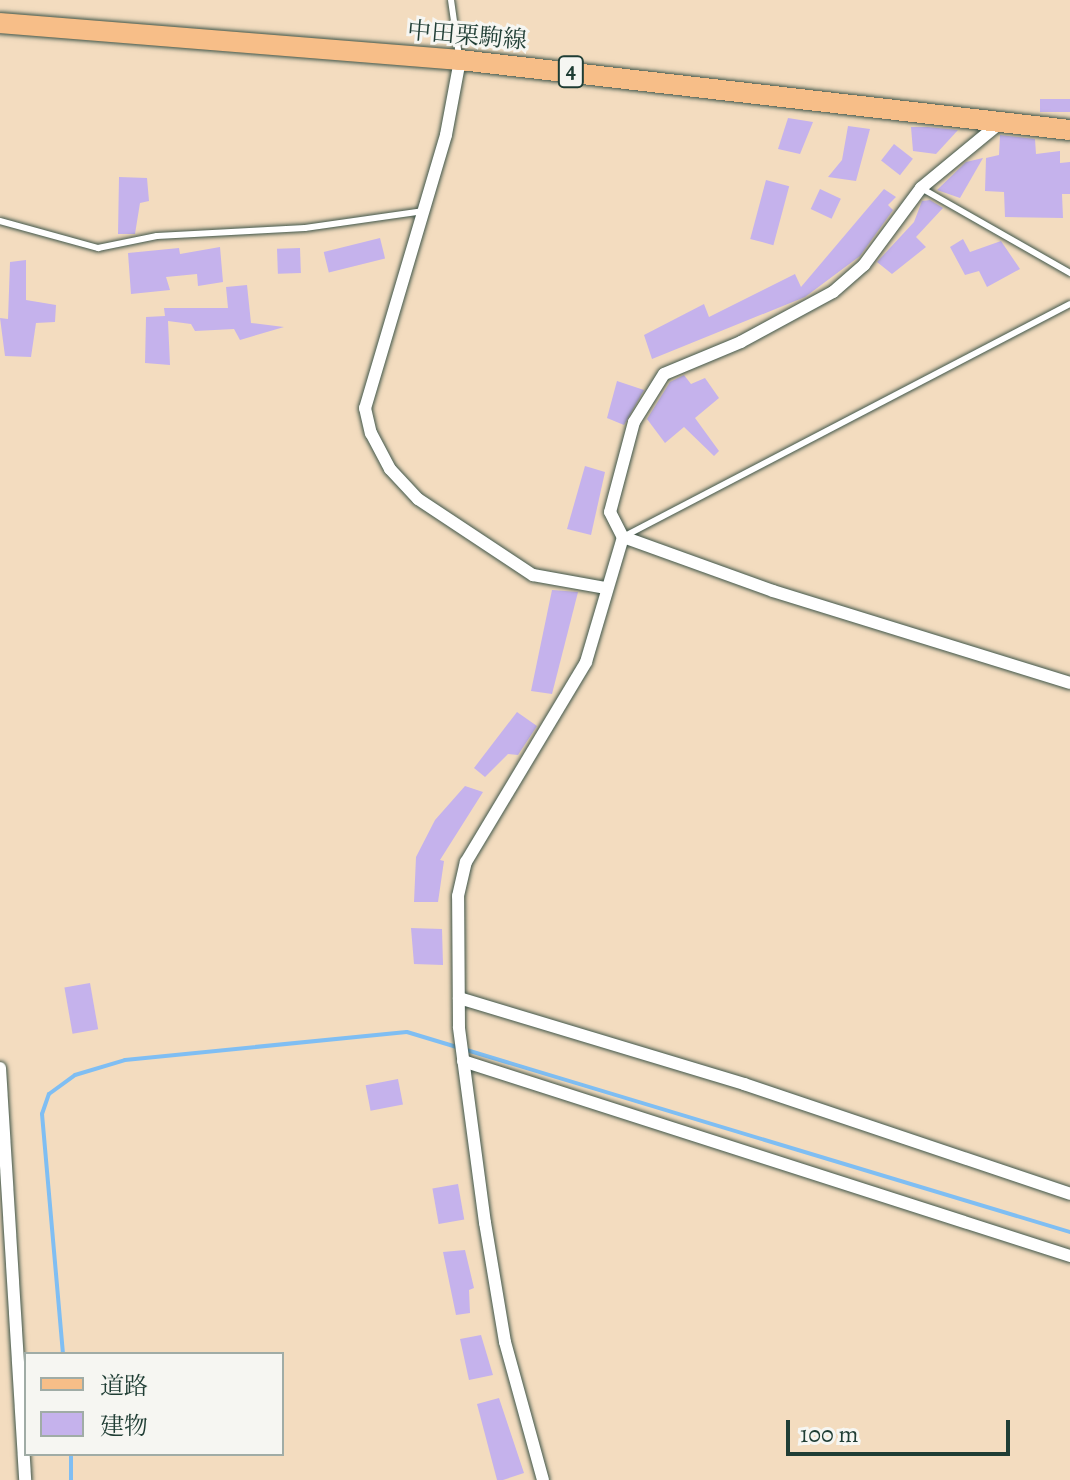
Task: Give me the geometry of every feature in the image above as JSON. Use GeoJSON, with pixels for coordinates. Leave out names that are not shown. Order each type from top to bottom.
{"type":"FeatureCollection","features":[{"type":"Feature","properties":{"kind":"main road","name":"中田栗駒線"},"geometry":{"type":"LineString","coordinates":[[0,23],[460,60],[1070,130]]}},
{"type":"Feature","properties":{"kind":"street"},"geometry":{"type":"LineString","coordinates":[[460,60],[446,135],[365,408],[371,433],[390,469],[418,499],[533,575],[605,588]]}},
{"type":"Feature","properties":{"kind":"street"},"geometry":{"type":"LineString","coordinates":[[1001,122],[921,188],[864,265],[833,292],[741,342],[664,374],[634,422],[610,512],[623,537],[773,591],[1070,683]]}},
{"type":"Feature","properties":{"kind":"street"},"geometry":{"type":"LineString","coordinates":[[543,1480],[505,1342],[460,1035],[457,922],[466,862],[586,662],[605,588],[623,537]]}},
{"type":"Feature","properties":{"kind":"street"},"geometry":{"type":"LineString","coordinates":[[459,998],[744,1084],[1070,1194]]}},
{"type":"Feature","properties":{"kind":"street"},"geometry":{"type":"LineString","coordinates":[[463,1058],[1070,1256]]}},
{"type":"Feature","properties":{"kind":"street"},"geometry":{"type":"LineString","coordinates":[[0,1068],[25,1480]]}},
{"type":"Feature","properties":{"kind":"lane"},"geometry":{"type":"LineString","coordinates":[[451,0],[460,60]]}},
{"type":"Feature","properties":{"kind":"lane"},"geometry":{"type":"LineString","coordinates":[[921,188],[1070,273]]}},
{"type":"Feature","properties":{"kind":"lane"},"geometry":{"type":"LineString","coordinates":[[0,221],[98,248],[157,236],[305,228],[424,211]]}},
{"type":"Feature","properties":{"kind":"lane"},"geometry":{"type":"LineString","coordinates":[[623,537],[1070,304]]}},
{"type":"Feature","properties":{"kind":"building"},"geometry":{"type":"Polygon","coordinates":[[[1040,99],[1070,99],[1070,112],[1040,112],[1040,99]]]}},
{"type":"Feature","properties":{"kind":"building"},"geometry":{"type":"Polygon","coordinates":[[[788,118],[813,122],[800,154],[778,149],[788,118]]]}},
{"type":"Feature","properties":{"kind":"building"},"geometry":{"type":"Polygon","coordinates":[[[848,126],[870,129],[856,181],[828,177],[842,160],[848,126]]]}},
{"type":"Feature","properties":{"kind":"building"},"geometry":{"type":"Polygon","coordinates":[[[911,127],[958,130],[936,154],[913,151],[911,127]]]}},
{"type":"Feature","properties":{"kind":"building"},"geometry":{"type":"Polygon","coordinates":[[[1000,135],[1035,139],[1036,154],[1060,151],[1060,163],[1070,162],[1070,194],[1062,194],[1063,218],[1005,217],[1004,192],[985,191],[986,158],[999,155],[1000,135]]]}},
{"type":"Feature","properties":{"kind":"building"},"geometry":{"type":"Polygon","coordinates":[[[894,144],[913,159],[900,175],[881,161],[894,144]]]}},
{"type":"Feature","properties":{"kind":"building"},"geometry":{"type":"Polygon","coordinates":[[[983,158],[960,198],[937,190],[966,162],[983,158]]]}},
{"type":"Feature","properties":{"kind":"building"},"geometry":{"type":"Polygon","coordinates":[[[119,177],[147,178],[149,201],[140,203],[135,234],[118,234],[119,177]]]}},
{"type":"Feature","properties":{"kind":"building"},"geometry":{"type":"Polygon","coordinates":[[[766,180],[789,186],[773,245],[750,239],[766,180]]]}},
{"type":"Feature","properties":{"kind":"building"},"geometry":{"type":"Polygon","coordinates":[[[820,189],[841,199],[832,219],[811,209],[820,189]]]}},
{"type":"Feature","properties":{"kind":"building"},"geometry":{"type":"Polygon","coordinates":[[[884,189],[896,197],[888,205],[893,210],[860,256],[805,297],[652,359],[644,335],[704,304],[709,317],[795,274],[801,287],[884,189]]]}},
{"type":"Feature","properties":{"kind":"building"},"geometry":{"type":"Polygon","coordinates":[[[930,200],[943,208],[916,237],[926,247],[892,274],[877,262],[914,222],[922,201],[930,200]]]}},
{"type":"Feature","properties":{"kind":"building"},"geometry":{"type":"Polygon","coordinates":[[[380,238],[385,258],[329,272],[324,252],[380,238]]]}},
{"type":"Feature","properties":{"kind":"building"},"geometry":{"type":"Polygon","coordinates":[[[963,239],[970,252],[1001,241],[1020,269],[987,287],[979,271],[965,275],[950,247],[963,239]]]}},
{"type":"Feature","properties":{"kind":"building"},"geometry":{"type":"Polygon","coordinates":[[[220,247],[223,282],[198,286],[197,274],[166,277],[170,290],[131,294],[128,253],[179,248],[180,254],[220,247]]]}},
{"type":"Feature","properties":{"kind":"building"},"geometry":{"type":"Polygon","coordinates":[[[300,248],[301,273],[278,274],[277,249],[300,248]]]}},
{"type":"Feature","properties":{"kind":"building"},"geometry":{"type":"Polygon","coordinates":[[[26,260],[26,300],[56,305],[55,322],[36,323],[31,357],[5,356],[0,318],[8,319],[10,262],[26,260]]]}},
{"type":"Feature","properties":{"kind":"building"},"geometry":{"type":"Polygon","coordinates":[[[247,285],[251,323],[284,327],[240,340],[234,329],[195,331],[191,324],[168,321],[170,365],[145,363],[146,317],[165,316],[164,308],[228,308],[226,287],[247,285]]]}},
{"type":"Feature","properties":{"kind":"building"},"geometry":{"type":"Polygon","coordinates":[[[684,375],[691,384],[705,378],[719,398],[695,418],[719,451],[714,456],[684,427],[665,443],[647,419],[670,382],[684,375]]]}},
{"type":"Feature","properties":{"kind":"building"},"geometry":{"type":"Polygon","coordinates":[[[617,381],[644,390],[624,425],[607,418],[617,381]]]}},
{"type":"Feature","properties":{"kind":"building"},"geometry":{"type":"Polygon","coordinates":[[[585,466],[605,472],[591,535],[567,529],[585,466]]]}},
{"type":"Feature","properties":{"kind":"building"},"geometry":{"type":"Polygon","coordinates":[[[552,590],[578,592],[552,694],[531,691],[552,590]]]}},
{"type":"Feature","properties":{"kind":"building"},"geometry":{"type":"Polygon","coordinates":[[[517,712],[537,726],[518,755],[508,754],[485,777],[474,768],[517,712]]]}},
{"type":"Feature","properties":{"kind":"building"},"geometry":{"type":"Polygon","coordinates":[[[465,786],[483,792],[440,860],[444,861],[438,902],[414,902],[416,857],[435,820],[465,786]]]}},
{"type":"Feature","properties":{"kind":"building"},"geometry":{"type":"Polygon","coordinates":[[[411,928],[442,929],[443,965],[414,964],[411,928]]]}},
{"type":"Feature","properties":{"kind":"building"},"geometry":{"type":"Polygon","coordinates":[[[90,983],[98,1029],[73,1034],[64,988],[90,983]]]}},
{"type":"Feature","properties":{"kind":"building"},"geometry":{"type":"Polygon","coordinates":[[[398,1079],[403,1105],[371,1111],[366,1085],[398,1079]]]}},
{"type":"Feature","properties":{"kind":"building"},"geometry":{"type":"Polygon","coordinates":[[[458,1184],[464,1219],[439,1224],[432,1189],[458,1184]]]}},
{"type":"Feature","properties":{"kind":"building"},"geometry":{"type":"Polygon","coordinates":[[[465,1250],[474,1288],[469,1290],[470,1313],[456,1315],[443,1252],[465,1250]]]}},
{"type":"Feature","properties":{"kind":"building"},"geometry":{"type":"Polygon","coordinates":[[[481,1335],[493,1375],[469,1380],[460,1339],[481,1335]]]}},
{"type":"Feature","properties":{"kind":"building"},"geometry":{"type":"Polygon","coordinates":[[[499,1398],[524,1473],[503,1480],[497,1480],[477,1404],[499,1398]]]}},
{"type":"Feature","properties":{"kind":"waterway"},"geometry":{"type":"LineString","coordinates":[[63,1352],[42,1114],[49,1094],[75,1075],[125,1060],[407,1032],[1070,1232]]}},
{"type":"Feature","properties":{"kind":"waterway"},"geometry":{"type":"LineString","coordinates":[[71,1456],[71,1480]]}}]}
